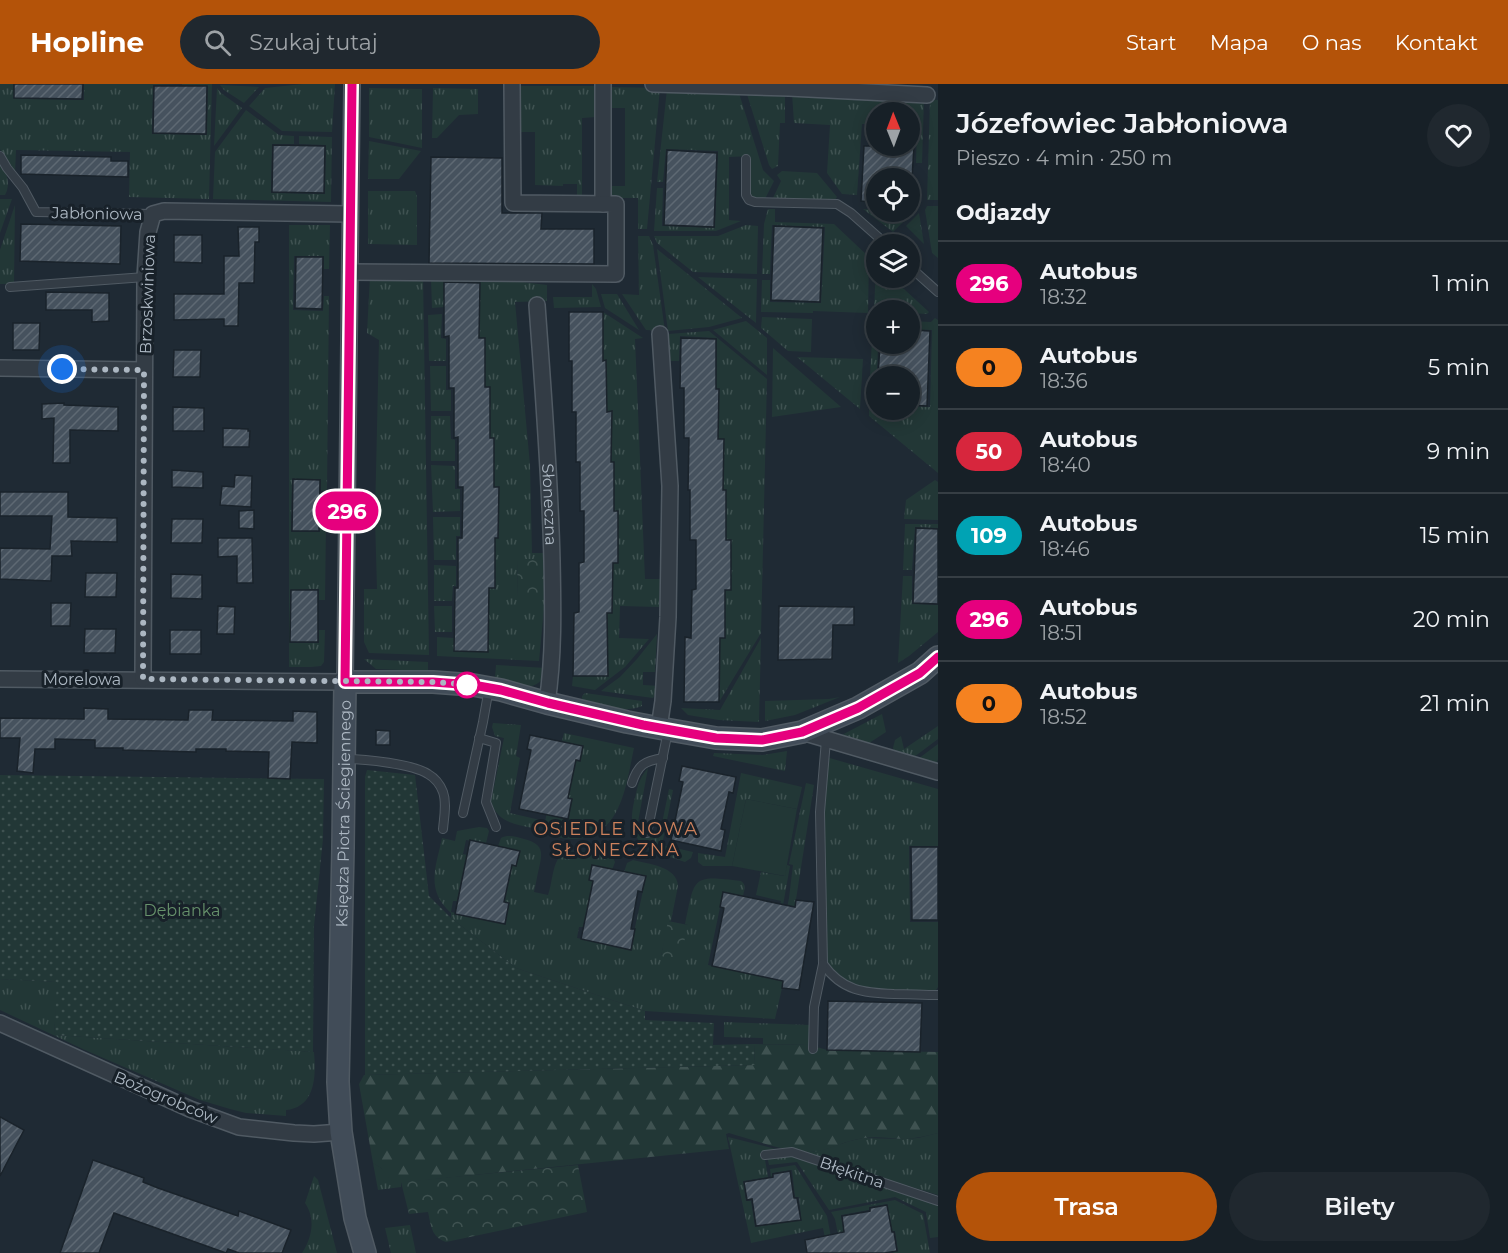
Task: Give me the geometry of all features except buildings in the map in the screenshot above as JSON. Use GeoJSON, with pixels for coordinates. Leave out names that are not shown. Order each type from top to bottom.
{"type":"FeatureCollection","features":[{"type":"Feature","properties":{"kind":"street","name":"Księdza Piotra Ściegiennego"},"geometry":{"type":"LineString","coordinates":[[352,84],[338,1082],[341,1132],[355,1218],[365,1253]]}},
{"type":"Feature","properties":{"kind":"street"},"geometry":{"type":"LineString","coordinates":[[350,272],[616,274],[616,204],[513,203],[512,84]]}},
{"type":"Feature","properties":{"kind":"street"},"geometry":{"type":"LineString","coordinates":[[603,84],[603,204]]}},
{"type":"Feature","properties":{"kind":"street"},"geometry":{"type":"LineString","coordinates":[[653,84],[927,95]]}},
{"type":"Feature","properties":{"kind":"street","name":"Brzoskwiniowa"},"geometry":{"type":"LineString","coordinates":[[143,679],[145,277],[148,232],[153,214],[173,212],[350,214]]}},
{"type":"Feature","properties":{"kind":"street","name":"Słoneczna"},"geometry":{"type":"LineString","coordinates":[[537,305],[552,536],[552,665],[548,703]]}},
{"type":"Feature","properties":{"kind":"street"},"geometry":{"type":"LineString","coordinates":[[660,334],[670,486],[669,617],[663,701],[664,729]]}},
{"type":"Feature","properties":{"kind":"street"},"geometry":{"type":"LineString","coordinates":[[0,368],[144,370]]}},
{"type":"Feature","properties":{"kind":"street"},"geometry":{"type":"LineString","coordinates":[[345,682],[433,682],[489,688],[627,722],[716,738],[762,740],[802,732],[858,708],[920,673],[938,657]]}},
{"type":"Feature","properties":{"kind":"street","name":"Morelowa"},"geometry":{"type":"LineString","coordinates":[[0,679],[345,682]]}},
{"type":"Feature","properties":{"kind":"street"},"geometry":{"type":"LineString","coordinates":[[802,732],[938,772]]}},
{"type":"Feature","properties":{"kind":"street","name":"Bożogrobców"},"geometry":{"type":"LineString","coordinates":[[0,1023],[190,1109],[239,1127],[314,1134],[341,1132]]}},
{"type":"Feature","properties":{"kind":"lane","name":"Jabłoniowa"},"geometry":{"type":"LineString","coordinates":[[0,156],[23,188],[36,212],[153,214]]}},
{"type":"Feature","properties":{"kind":"lane"},"geometry":{"type":"LineString","coordinates":[[746,159],[746,195],[749,200],[837,204],[875,234]]}},
{"type":"Feature","properties":{"kind":"lane"},"geometry":{"type":"LineString","coordinates":[[920,276],[938,292]]}},
{"type":"Feature","properties":{"kind":"lane"},"geometry":{"type":"LineString","coordinates":[[10,287],[145,277]]}},
{"type":"Feature","properties":{"kind":"lane"},"geometry":{"type":"LineString","coordinates":[[463,813],[489,688]]}},
{"type":"Feature","properties":{"kind":"lane"},"geometry":{"type":"LineString","coordinates":[[647,833],[663,758],[664,729]]}},
{"type":"Feature","properties":{"kind":"lane"},"geometry":{"type":"LineString","coordinates":[[479,738],[496,743],[486,802],[496,827]]}},
{"type":"Feature","properties":{"kind":"lane"},"geometry":{"type":"LineString","coordinates":[[813,1049],[814,1007],[823,964],[820,812],[826,740]]}},
{"type":"Feature","properties":{"kind":"lane"},"geometry":{"type":"LineString","coordinates":[[632,783],[640,766],[651,760],[663,758]]}},
{"type":"Feature","properties":{"kind":"lane"},"geometry":{"type":"LineString","coordinates":[[344,759],[370,760],[426,772],[443,791],[445,808],[443,829]]}},
{"type":"Feature","properties":{"kind":"lane"},"geometry":{"type":"LineString","coordinates":[[823,964],[837,980],[858,991],[938,995]]}},
{"type":"Feature","properties":{"kind":"lane","name":"Błękitna"},"geometry":{"type":"LineString","coordinates":[[765,1155],[792,1152],[938,1201]]}},
{"type":"Feature","properties":{"kind":"green space"},"geometry":{"type":"Polygon","coordinates":[[[0,84],[27,84],[27,99],[84,100],[84,84],[179,84],[153,85],[152,134],[207,135],[208,86],[182,84],[212,84],[209,199],[129,197],[130,152],[16,150],[15,173],[0,149],[0,84]]]}},
{"type":"Feature","properties":{"kind":"green space"},"geometry":{"type":"Polygon","coordinates":[[[303,84],[335,84],[332,132],[282,131],[249,106],[265,88],[303,84]]]}},
{"type":"Feature","properties":{"kind":"green space"},"geometry":{"type":"Polygon","coordinates":[[[220,85],[259,87],[244,103],[220,85]]]}},
{"type":"Feature","properties":{"kind":"green space"},"geometry":{"type":"Polygon","coordinates":[[[520,86],[596,86],[596,117],[582,118],[582,199],[577,198],[577,184],[535,185],[535,132],[520,132],[520,86]]]}},
{"type":"Feature","properties":{"kind":"green space"},"geometry":{"type":"Polygon","coordinates":[[[610,87],[660,88],[647,229],[638,229],[638,198],[610,198],[610,186],[625,186],[625,108],[610,108],[610,87]]]}},
{"type":"Feature","properties":{"kind":"green space"},"geometry":{"type":"Polygon","coordinates":[[[217,88],[242,108],[214,146],[217,88]]]}},
{"type":"Feature","properties":{"kind":"green space"},"geometry":{"type":"Polygon","coordinates":[[[369,88],[422,89],[422,148],[369,137],[369,88]]]}},
{"type":"Feature","properties":{"kind":"green space"},"geometry":{"type":"Polygon","coordinates":[[[433,88],[478,89],[478,114],[459,115],[437,138],[432,138],[433,88]]]}},
{"type":"Feature","properties":{"kind":"green space"},"geometry":{"type":"Polygon","coordinates":[[[667,89],[738,90],[763,170],[774,181],[765,199],[751,196],[750,156],[729,157],[729,220],[741,221],[716,231],[654,231],[657,188],[663,188],[662,226],[715,228],[718,151],[666,149],[663,182],[657,182],[667,89]]]}},
{"type":"Feature","properties":{"kind":"green space"},"geometry":{"type":"Polygon","coordinates":[[[746,91],[785,93],[785,123],[780,123],[778,166],[772,169],[769,165],[746,91]]]}},
{"type":"Feature","properties":{"kind":"green space"},"geometry":{"type":"Polygon","coordinates":[[[792,93],[924,99],[922,163],[916,163],[916,156],[920,156],[920,102],[866,102],[866,124],[862,124],[857,195],[842,194],[827,173],[830,125],[794,123],[792,93]]]}},
{"type":"Feature","properties":{"kind":"green space"},"geometry":{"type":"Polygon","coordinates":[[[930,99],[938,100],[938,200],[927,200],[930,99]]]}},
{"type":"Feature","properties":{"kind":"green space"},"geometry":{"type":"Polygon","coordinates":[[[246,110],[279,135],[294,136],[294,144],[272,144],[271,193],[325,194],[326,145],[299,144],[299,136],[332,137],[331,202],[213,199],[215,152],[246,110]]]}},
{"type":"Feature","properties":{"kind":"green space"},"geometry":{"type":"Polygon","coordinates":[[[369,141],[421,151],[399,179],[368,179],[369,141]]]}},
{"type":"Feature","properties":{"kind":"green space"},"geometry":{"type":"Polygon","coordinates":[[[0,162],[7,178],[8,187],[5,195],[0,195],[0,162]]]}},
{"type":"Feature","properties":{"kind":"green space"},"geometry":{"type":"Polygon","coordinates":[[[782,171],[817,173],[837,197],[834,201],[773,198],[781,181],[777,175],[782,171]]]}},
{"type":"Feature","properties":{"kind":"green space"},"geometry":{"type":"Polygon","coordinates":[[[368,191],[415,191],[417,196],[417,245],[368,244],[368,191]]]}},
{"type":"Feature","properties":{"kind":"green space"},"geometry":{"type":"Polygon","coordinates":[[[0,199],[12,199],[0,233],[0,199]]]}},
{"type":"Feature","properties":{"kind":"green space"},"geometry":{"type":"Polygon","coordinates":[[[15,205],[14,284],[0,284],[0,250],[15,205]]]}},
{"type":"Feature","properties":{"kind":"green space"},"geometry":{"type":"Polygon","coordinates":[[[927,206],[938,206],[938,258],[932,253],[925,210],[927,206]]]}},
{"type":"Feature","properties":{"kind":"green space"},"geometry":{"type":"Polygon","coordinates":[[[768,209],[775,209],[775,222],[834,224],[866,254],[866,288],[868,288],[866,313],[761,312],[762,280],[770,280],[770,302],[821,303],[825,227],[772,225],[770,274],[762,274],[764,224],[768,209]]]}},
{"type":"Feature","properties":{"kind":"green space"},"geometry":{"type":"Polygon","coordinates":[[[920,219],[924,244],[920,240],[920,234],[914,234],[906,226],[910,222],[920,222],[920,219]]]}},
{"type":"Feature","properties":{"kind":"green space"},"geometry":{"type":"Polygon","coordinates":[[[880,222],[903,222],[893,232],[880,222]]]}},
{"type":"Feature","properties":{"kind":"green space"},"geometry":{"type":"Polygon","coordinates":[[[289,225],[330,225],[329,269],[324,269],[324,256],[294,256],[293,310],[323,311],[324,296],[329,296],[327,491],[321,491],[321,479],[292,479],[291,532],[320,532],[320,522],[326,522],[325,600],[319,600],[319,589],[290,590],[290,643],[319,643],[319,630],[325,630],[324,662],[321,666],[311,667],[289,667],[289,225]]]}},
{"type":"Feature","properties":{"kind":"green space"},"geometry":{"type":"Polygon","coordinates":[[[746,225],[758,226],[757,274],[693,272],[657,243],[654,236],[718,236],[746,225]]]}},
{"type":"Feature","properties":{"kind":"green space"},"geometry":{"type":"Polygon","coordinates":[[[638,236],[649,236],[653,245],[665,331],[646,330],[622,294],[639,295],[638,236]]]}},
{"type":"Feature","properties":{"kind":"green space"},"geometry":{"type":"Polygon","coordinates":[[[657,249],[742,318],[709,327],[668,331],[657,249]]]}},
{"type":"Feature","properties":{"kind":"green space"},"geometry":{"type":"Polygon","coordinates":[[[423,275],[429,655],[369,653],[364,642],[364,589],[377,589],[375,517],[379,340],[367,333],[370,276],[423,275]]]}},
{"type":"Feature","properties":{"kind":"green space"},"geometry":{"type":"Polygon","coordinates":[[[698,277],[757,279],[756,323],[698,277]]]}},
{"type":"Feature","properties":{"kind":"green space"},"geometry":{"type":"Polygon","coordinates":[[[431,279],[506,280],[547,285],[547,301],[515,302],[530,465],[532,553],[544,553],[544,559],[517,559],[518,598],[545,598],[539,661],[437,656],[437,637],[454,638],[454,651],[488,651],[489,588],[495,587],[495,538],[498,538],[499,488],[494,487],[494,438],[490,438],[490,388],[485,387],[485,338],[479,338],[480,288],[444,286],[444,307],[432,308],[431,279]]]}},
{"type":"Feature","properties":{"kind":"green space"},"geometry":{"type":"Polygon","coordinates":[[[592,284],[596,289],[601,307],[554,308],[553,297],[592,297],[592,284]]]}},
{"type":"Feature","properties":{"kind":"green space"},"geometry":{"type":"Polygon","coordinates":[[[875,288],[903,288],[916,300],[874,300],[875,288]]]}},
{"type":"Feature","properties":{"kind":"green space"},"geometry":{"type":"Polygon","coordinates":[[[601,294],[617,294],[639,330],[605,308],[601,294]]]}},
{"type":"Feature","properties":{"kind":"green space"},"geometry":{"type":"Polygon","coordinates":[[[920,304],[929,312],[920,314],[920,304]]]}},
{"type":"Feature","properties":{"kind":"green space"},"geometry":{"type":"Polygon","coordinates":[[[603,312],[643,338],[635,339],[645,579],[666,579],[667,584],[660,584],[659,607],[620,606],[619,638],[649,639],[625,667],[595,690],[572,686],[573,676],[607,676],[607,613],[612,613],[613,563],[618,562],[618,511],[614,511],[614,462],[611,462],[612,412],[607,412],[606,361],[603,361],[603,312]]]}},
{"type":"Feature","properties":{"kind":"green space"},"geometry":{"type":"Polygon","coordinates":[[[442,314],[441,338],[446,339],[446,361],[429,361],[428,315],[442,314]]]}},
{"type":"Feature","properties":{"kind":"green space"},"geometry":{"type":"Polygon","coordinates":[[[762,317],[812,319],[811,352],[788,351],[761,328],[762,317]]]}},
{"type":"Feature","properties":{"kind":"green space"},"geometry":{"type":"Polygon","coordinates":[[[935,318],[938,320],[938,473],[874,420],[920,420],[920,407],[930,407],[932,330],[920,329],[920,322],[931,322],[935,318]]]}},
{"type":"Feature","properties":{"kind":"green space"},"geometry":{"type":"Polygon","coordinates":[[[746,321],[767,338],[767,375],[713,330],[746,321]]]}},
{"type":"Feature","properties":{"kind":"green space"},"geometry":{"type":"Polygon","coordinates":[[[709,331],[767,379],[761,633],[719,702],[720,638],[725,638],[725,590],[731,590],[731,540],[726,540],[726,490],[723,490],[724,440],[718,439],[717,338],[680,336],[679,361],[670,361],[668,334],[709,331]]]}},
{"type":"Feature","properties":{"kind":"green space"},"geometry":{"type":"Polygon","coordinates":[[[773,348],[841,407],[772,417],[773,348]]]}},
{"type":"Feature","properties":{"kind":"green space"},"geometry":{"type":"Polygon","coordinates":[[[871,354],[878,354],[877,366],[871,366],[871,354]]]}},
{"type":"Feature","properties":{"kind":"green space"},"geometry":{"type":"Polygon","coordinates":[[[797,357],[863,359],[860,409],[797,357]]]}},
{"type":"Feature","properties":{"kind":"green space"},"geometry":{"type":"Polygon","coordinates":[[[430,366],[446,366],[446,390],[451,390],[451,411],[431,411],[430,366]]]}},
{"type":"Feature","properties":{"kind":"green space"},"geometry":{"type":"Polygon","coordinates":[[[431,416],[450,416],[451,439],[455,440],[455,461],[431,461],[431,416]]]}},
{"type":"Feature","properties":{"kind":"green space"},"geometry":{"type":"Polygon","coordinates":[[[431,465],[455,466],[455,489],[460,489],[460,511],[433,512],[431,465]]]}},
{"type":"Feature","properties":{"kind":"green space"},"geometry":{"type":"Polygon","coordinates":[[[935,480],[938,482],[938,520],[904,519],[906,500],[935,480]]]}},
{"type":"Feature","properties":{"kind":"green space"},"geometry":{"type":"Polygon","coordinates":[[[433,517],[460,517],[460,536],[456,536],[456,560],[434,560],[433,517]]]}},
{"type":"Feature","properties":{"kind":"green space"},"geometry":{"type":"Polygon","coordinates":[[[905,524],[938,524],[938,528],[915,527],[912,570],[903,570],[905,524]]]}},
{"type":"Feature","properties":{"kind":"green space"},"geometry":{"type":"Polygon","coordinates":[[[517,559],[544,559],[545,598],[518,599],[517,559]]]}},
{"type":"Feature","properties":{"kind":"green space"},"geometry":{"type":"Polygon","coordinates":[[[434,565],[456,566],[456,586],[453,586],[452,601],[434,601],[434,565]]]}},
{"type":"Feature","properties":{"kind":"green space"},"geometry":{"type":"Polygon","coordinates":[[[903,576],[912,576],[912,604],[938,605],[938,632],[898,663],[903,576]]]}},
{"type":"Feature","properties":{"kind":"green space"},"geometry":{"type":"Polygon","coordinates":[[[434,606],[452,606],[452,632],[435,632],[434,606]]]}},
{"type":"Feature","properties":{"kind":"green space"},"geometry":{"type":"Polygon","coordinates":[[[657,634],[655,672],[643,672],[643,685],[660,686],[653,698],[601,691],[620,677],[657,634]]]}},
{"type":"Feature","properties":{"kind":"green space"},"geometry":{"type":"Polygon","coordinates":[[[761,638],[759,722],[719,720],[688,715],[681,708],[720,710],[761,638]]]}},
{"type":"Feature","properties":{"kind":"green space"},"geometry":{"type":"Polygon","coordinates":[[[364,659],[428,662],[428,671],[376,669],[364,659]]]}},
{"type":"Feature","properties":{"kind":"green space"},"geometry":{"type":"Polygon","coordinates":[[[496,665],[546,668],[539,683],[533,686],[518,686],[495,678],[496,665]]]}},
{"type":"Feature","properties":{"kind":"green space"},"geometry":{"type":"Polygon","coordinates":[[[585,693],[642,701],[642,706],[619,709],[604,706],[582,700],[585,693]]]}},
{"type":"Feature","properties":{"kind":"green space"},"geometry":{"type":"Polygon","coordinates":[[[840,697],[795,715],[765,721],[765,701],[840,697]]]}},
{"type":"Feature","properties":{"kind":"green space"},"geometry":{"type":"Polygon","coordinates":[[[882,714],[886,732],[863,747],[838,737],[882,714]]]}},
{"type":"Feature","properties":{"kind":"green space"},"geometry":{"type":"Polygon","coordinates":[[[493,723],[521,725],[516,756],[520,758],[510,813],[540,820],[539,825],[534,828],[502,818],[497,814],[491,801],[504,738],[495,736],[493,723]]]}},
{"type":"Feature","properties":{"kind":"green space"},"geometry":{"type":"Polygon","coordinates":[[[938,726],[938,739],[914,757],[907,758],[896,754],[893,748],[895,740],[901,736],[904,749],[938,726]]]}},
{"type":"Feature","properties":{"kind":"green space"},"geometry":{"type":"Polygon","coordinates":[[[564,733],[634,748],[624,794],[618,808],[611,821],[600,831],[587,837],[559,838],[544,829],[547,810],[553,816],[568,819],[572,799],[568,798],[576,760],[580,761],[583,746],[562,741],[564,733]]]}},
{"type":"Feature","properties":{"kind":"green space"},"geometry":{"type":"Polygon","coordinates":[[[938,744],[936,765],[918,759],[938,744]]]}},
{"type":"Feature","properties":{"kind":"green space"},"geometry":{"type":"Polygon","coordinates":[[[787,751],[785,771],[713,756],[714,753],[763,755],[787,751]]]}},
{"type":"Feature","properties":{"kind":"green space"},"geometry":{"type":"Polygon","coordinates":[[[826,757],[938,789],[938,846],[909,846],[910,922],[938,922],[938,987],[936,990],[868,990],[845,980],[826,963],[823,810],[826,757]]]}},
{"type":"Feature","properties":{"kind":"green space"},"geometry":{"type":"Polygon","coordinates":[[[648,768],[636,833],[659,838],[669,789],[673,790],[662,845],[693,852],[691,858],[685,862],[649,850],[637,838],[634,831],[632,817],[634,802],[640,780],[648,768]]]}},
{"type":"Feature","properties":{"kind":"green space"},"geometry":{"type":"Polygon","coordinates":[[[367,770],[415,775],[429,896],[451,918],[516,968],[645,1011],[645,1020],[714,1023],[713,1045],[754,1044],[755,1065],[365,1075],[365,777],[367,770]]]}},
{"type":"Feature","properties":{"kind":"green space"},"geometry":{"type":"Polygon","coordinates":[[[741,773],[802,787],[797,809],[746,799],[732,866],[703,866],[698,862],[698,853],[725,857],[741,773]]]}},
{"type":"Feature","properties":{"kind":"green space","name":"Dębianka"},"geometry":{"type":"Polygon","coordinates":[[[0,775],[324,779],[323,839],[314,926],[313,1052],[54,1035],[57,982],[0,979],[0,775]]]}},
{"type":"Feature","properties":{"kind":"green space"},"geometry":{"type":"Polygon","coordinates":[[[806,783],[814,785],[782,988],[775,1019],[645,1011],[516,968],[451,918],[451,913],[438,896],[435,887],[435,868],[442,838],[455,841],[457,831],[479,827],[487,828],[489,831],[486,843],[466,840],[463,854],[467,855],[457,901],[453,901],[451,912],[504,924],[504,902],[512,865],[516,866],[520,851],[498,846],[501,838],[518,837],[538,846],[541,857],[534,892],[548,895],[554,867],[562,855],[568,852],[583,851],[612,856],[615,862],[612,870],[592,866],[589,880],[593,881],[583,927],[579,927],[577,938],[630,950],[646,877],[624,872],[627,863],[633,860],[661,867],[673,874],[678,886],[661,956],[688,925],[685,924],[691,897],[698,883],[713,879],[741,881],[745,886],[743,896],[723,893],[708,965],[765,977],[781,901],[756,895],[761,872],[784,876],[787,865],[790,866],[770,978],[773,979],[789,898],[793,865],[789,864],[806,783]]]}},
{"type":"Feature","properties":{"kind":"green space"},"geometry":{"type":"Polygon","coordinates":[[[746,799],[797,809],[785,876],[732,866],[746,799]]]}},
{"type":"Feature","properties":{"kind":"green space"},"geometry":{"type":"Polygon","coordinates":[[[668,921],[688,925],[680,960],[661,956],[668,921]]]}},
{"type":"Feature","properties":{"kind":"green space"},"geometry":{"type":"Polygon","coordinates":[[[0,979],[58,982],[54,1035],[314,1052],[315,1070],[312,1089],[303,1103],[296,1108],[286,1110],[286,1116],[246,1113],[200,1100],[85,1050],[0,1010],[0,979]]]}},
{"type":"Feature","properties":{"kind":"green space"},"geometry":{"type":"Polygon","coordinates":[[[724,1022],[810,1025],[810,1045],[763,1044],[763,1038],[724,1037],[724,1022]]]}},
{"type":"Feature","properties":{"kind":"green space"},"geometry":{"type":"Polygon","coordinates":[[[754,1044],[810,1045],[827,1050],[938,1052],[938,1133],[906,1139],[864,1138],[810,1152],[780,1148],[729,1133],[726,1134],[729,1149],[396,1183],[373,1163],[359,1084],[364,1075],[755,1065],[754,1044]]]}},
{"type":"Feature","properties":{"kind":"green space"},"geometry":{"type":"Polygon","coordinates":[[[938,1133],[938,1195],[794,1151],[811,1152],[863,1138],[904,1139],[938,1133]]]}},
{"type":"Feature","properties":{"kind":"green space"},"geometry":{"type":"Polygon","coordinates":[[[728,1137],[784,1151],[764,1154],[768,1177],[743,1181],[746,1201],[751,1201],[755,1227],[801,1216],[799,1197],[795,1197],[792,1170],[772,1173],[771,1177],[770,1169],[795,1165],[827,1216],[834,1253],[828,1253],[823,1228],[751,1243],[728,1137]]]}},
{"type":"Feature","properties":{"kind":"green space"},"geometry":{"type":"Polygon","coordinates":[[[792,1153],[938,1202],[938,1237],[930,1238],[926,1212],[895,1197],[829,1210],[797,1162],[769,1165],[767,1156],[792,1153]]]}},
{"type":"Feature","properties":{"kind":"green space"},"geometry":{"type":"Polygon","coordinates":[[[373,1163],[385,1171],[391,1180],[401,1182],[401,1187],[378,1190],[373,1163]]]}},
{"type":"Feature","properties":{"kind":"green space"},"geometry":{"type":"Polygon","coordinates":[[[578,1165],[587,1212],[446,1242],[435,1234],[428,1212],[409,1214],[401,1182],[578,1165]]]}},
{"type":"Feature","properties":{"kind":"green space"},"geometry":{"type":"Polygon","coordinates":[[[314,1176],[318,1180],[337,1253],[302,1253],[308,1241],[312,1222],[305,1203],[314,1176]]]}},
{"type":"Feature","properties":{"kind":"green space"},"geometry":{"type":"Polygon","coordinates":[[[895,1200],[923,1214],[930,1253],[891,1253],[898,1251],[887,1204],[841,1215],[844,1234],[839,1239],[835,1219],[831,1212],[895,1200]]]}},
{"type":"Feature","properties":{"kind":"green space"},"geometry":{"type":"Polygon","coordinates":[[[410,1225],[416,1253],[391,1253],[385,1228],[410,1225]]]}},
{"type":"Feature","properties":{"kind":"bus line","name":"296"},"geometry":{"type":"LineString","coordinates":[[352,84],[345,682],[433,682],[473,685],[627,722],[716,738],[762,740],[802,732],[858,708],[920,673],[938,657]]}},
{"type":"Feature","properties":{"kind":"district","name":"OSIEDLE NOWA SŁONECZNA"},"geometry":{"type":"Point","coordinates":[616,840]}},
{"type":"Feature","properties":{"kind":"route"},"geometry":{"type":"LineString","coordinates":[[62,369],[144,370],[143,679],[433,682],[473,685],[467,685]]}}]}
